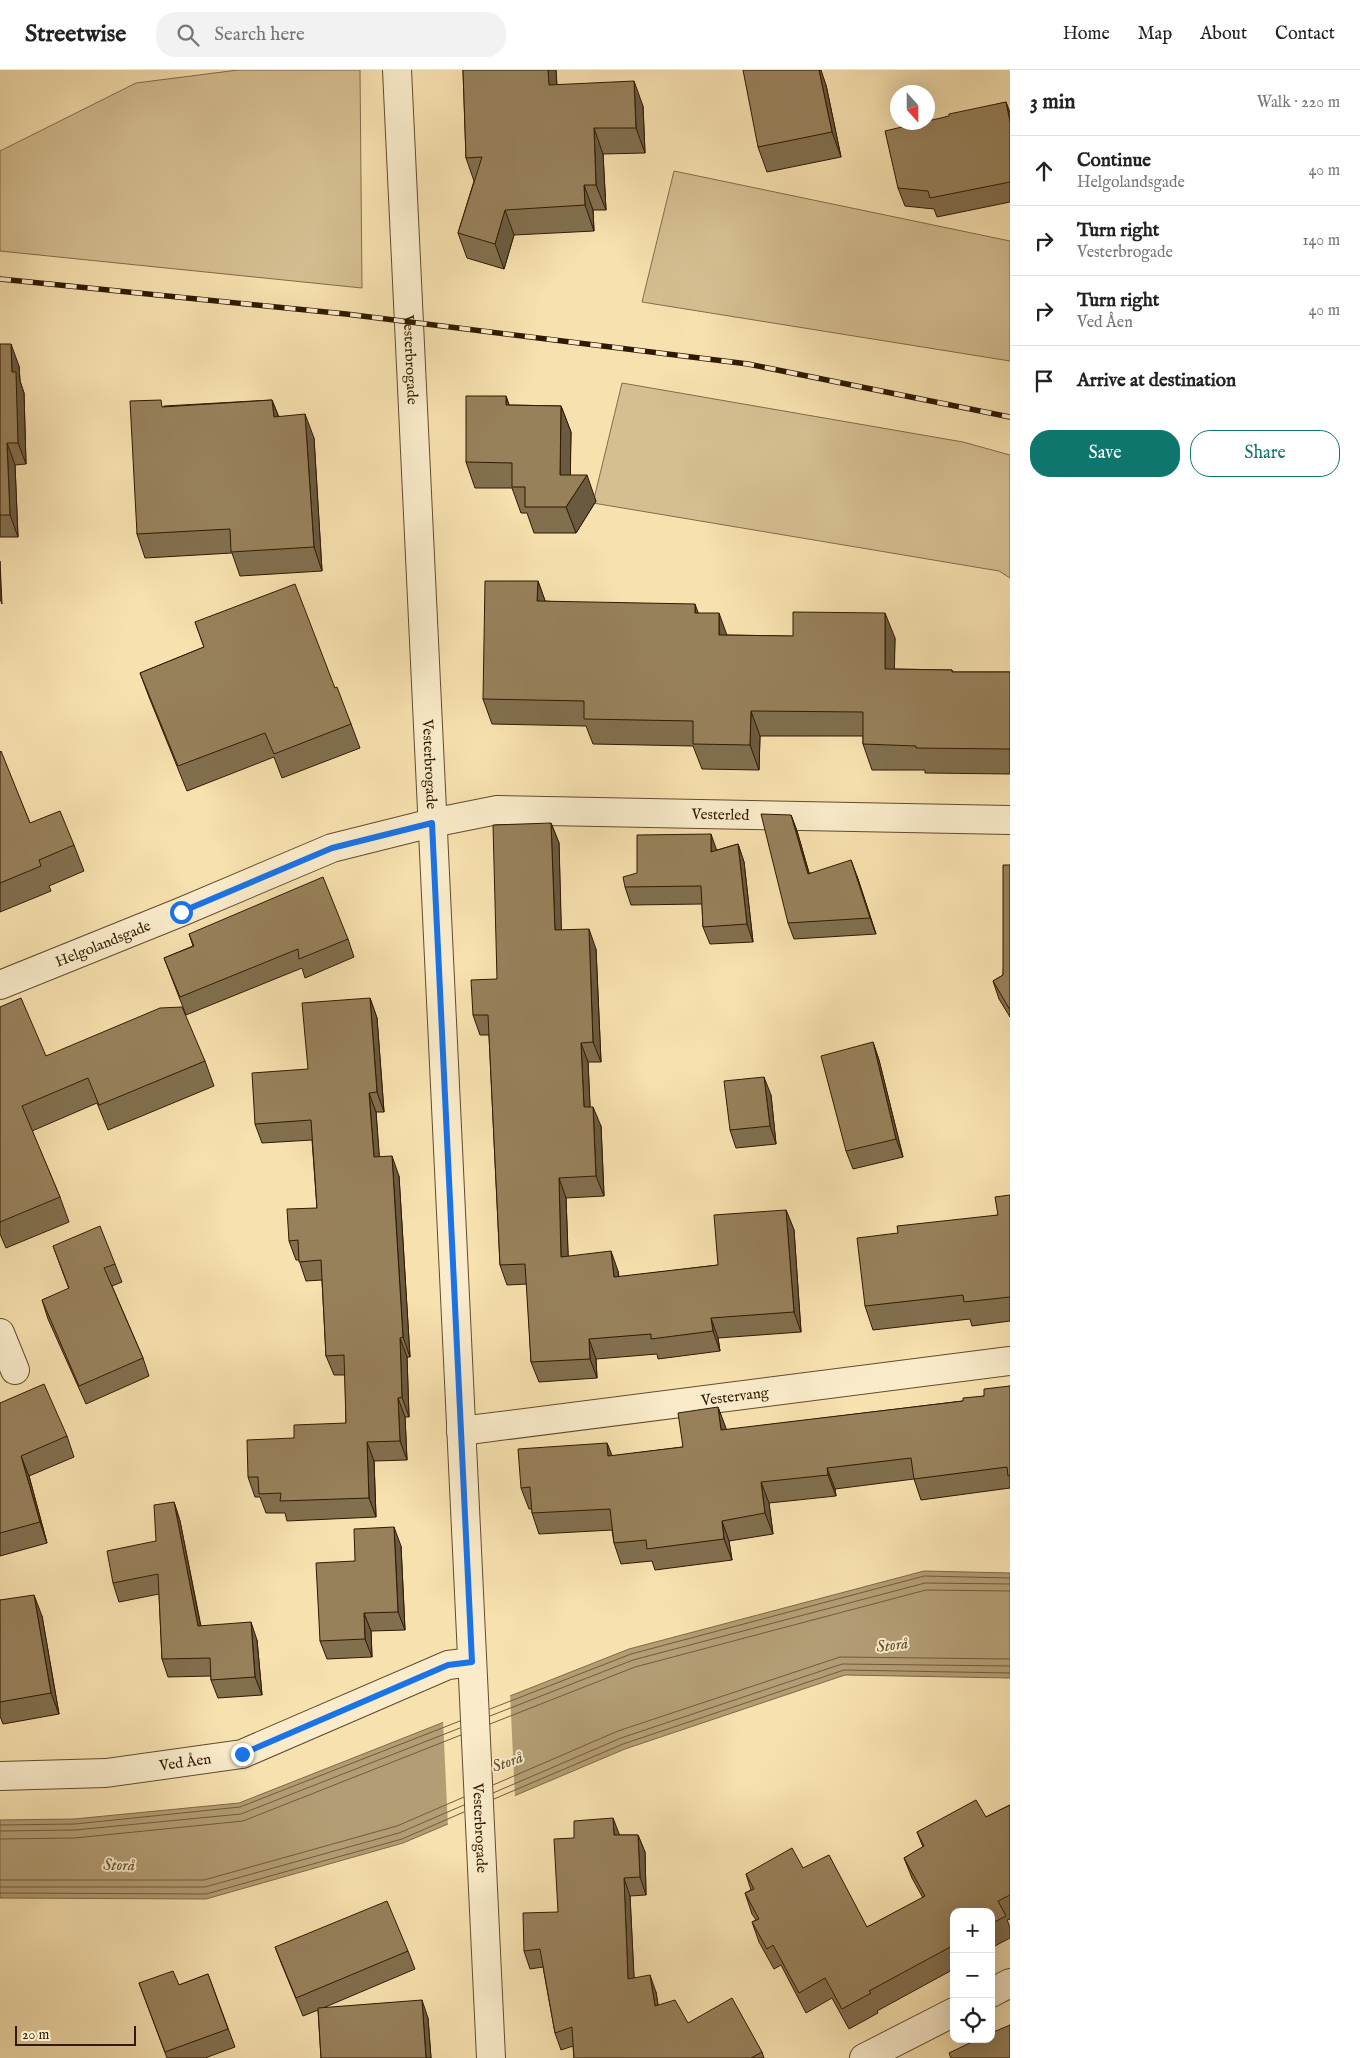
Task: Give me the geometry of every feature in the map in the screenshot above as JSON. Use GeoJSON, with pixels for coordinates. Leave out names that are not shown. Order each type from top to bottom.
{"type":"FeatureCollection","features":[{"type":"Feature","properties":{"kind":"street","name":"Vesterbrogade"},"geometry":{"type":"LineString","coordinates":[[397,70],[480,1865],[491,2058]]}},
{"type":"Feature","properties":{"kind":"street","name":"Vesterled"},"geometry":{"type":"LineString","coordinates":[[432,823],[497,810],[1010,820]]}},
{"type":"Feature","properties":{"kind":"street","name":"Helgolandsgade"},"geometry":{"type":"LineString","coordinates":[[0,985],[181,912],[332,848],[432,823]]}},
{"type":"Feature","properties":{"kind":"street"},"geometry":{"type":"LineString","coordinates":[[0,1333],[15,1370]]}},
{"type":"Feature","properties":{"kind":"street","name":"Vestervang"},"geometry":{"type":"LineString","coordinates":[[461,1431],[1010,1361]]}},
{"type":"Feature","properties":{"kind":"street","name":"Ved Åen"},"geometry":{"type":"LineString","coordinates":[[0,1776],[106,1773],[242,1754],[448,1665],[472,1662]]}},
{"type":"Feature","properties":{"kind":"street"},"geometry":{"type":"LineString","coordinates":[[995,1991],[1010,1983]]}},
{"type":"Feature","properties":{"kind":"street"},"geometry":{"type":"LineString","coordinates":[[864,2058],[950,2014]]}},
{"type":"Feature","properties":{"kind":"shaded area"},"geometry":{"type":"Polygon","coordinates":[[[238,70],[360,70],[362,288],[0,251],[0,151],[136,83],[238,70]]]}},
{"type":"Feature","properties":{"kind":"shaded area"},"geometry":{"type":"Polygon","coordinates":[[[674,171],[1010,241],[1010,361],[642,302],[674,171]]]}},
{"type":"Feature","properties":{"kind":"shaded area"},"geometry":{"type":"Polygon","coordinates":[[[622,383],[963,442],[1010,455],[1010,578],[999,571],[593,503],[622,383]]]}},
{"type":"Feature","properties":{"kind":"water","name":"Storå"},"geometry":{"type":"Polygon","coordinates":[[[924,1571],[1010,1573],[1010,1678],[845,1675],[625,1749],[403,1843],[206,1899],[0,1898],[0,1820],[74,1819],[239,1803],[629,1649],[924,1571]]]}},
{"type":"Feature","properties":{"kind":"pier"},"geometry":{"type":"Polygon","coordinates":[[[510,1693],[515,1798],[448,1827],[443,1720],[510,1693]]]}},
{"type":"Feature","properties":{"kind":"building"},"geometry":{"type":"Polygon","coordinates":[[[463,70],[548,70],[549,85],[634,81],[636,128],[594,128],[596,185],[584,185],[585,205],[505,210],[495,244],[458,233],[482,157],[466,158],[463,70]]]}},
{"type":"Feature","properties":{"kind":"building"},"geometry":{"type":"Polygon","coordinates":[[[743,70],[819,70],[832,132],[758,147],[743,70]]]}},
{"type":"Feature","properties":{"kind":"building"},"geometry":{"type":"Polygon","coordinates":[[[1006,102],[1010,122],[1010,182],[930,198],[928,191],[898,188],[885,131],[935,130],[935,119],[949,116],[949,114],[1006,102]]]}},
{"type":"Feature","properties":{"kind":"building"},"geometry":{"type":"Polygon","coordinates":[[[0,344],[11,344],[12,372],[16,372],[18,443],[7,443],[10,515],[0,515],[0,344]]]}},
{"type":"Feature","properties":{"kind":"building"},"geometry":{"type":"Polygon","coordinates":[[[466,396],[506,396],[506,405],[561,406],[560,475],[587,475],[566,507],[525,507],[525,487],[512,487],[512,463],[466,462],[466,396]]]}},
{"type":"Feature","properties":{"kind":"building"},"geometry":{"type":"Polygon","coordinates":[[[161,400],[162,407],[272,400],[274,417],[305,414],[314,547],[231,552],[230,529],[137,534],[130,401],[161,400]]]}},
{"type":"Feature","properties":{"kind":"building"},"geometry":{"type":"Polygon","coordinates":[[[485,581],[538,581],[537,601],[695,604],[695,613],[719,613],[719,635],[793,636],[793,612],[885,613],[885,669],[1010,672],[1010,749],[916,748],[916,746],[863,744],[863,712],[751,711],[750,745],[693,744],[693,721],[584,719],[584,701],[483,699],[485,581]]]}},
{"type":"Feature","properties":{"kind":"building"},"geometry":{"type":"Polygon","coordinates":[[[295,584],[351,724],[274,754],[265,733],[178,766],[140,673],[204,647],[195,622],[295,584]]]}},
{"type":"Feature","properties":{"kind":"building"},"geometry":{"type":"Polygon","coordinates":[[[0,752],[30,823],[60,811],[74,845],[39,860],[41,866],[0,883],[0,752]]]}},
{"type":"Feature","properties":{"kind":"building"},"geometry":{"type":"Polygon","coordinates":[[[761,814],[791,815],[808,874],[851,860],[870,918],[788,923],[761,814]]]}},
{"type":"Feature","properties":{"kind":"building"},"geometry":{"type":"Polygon","coordinates":[[[551,823],[555,930],[589,929],[593,1042],[581,1043],[584,1107],[593,1107],[596,1176],[559,1178],[561,1257],[611,1251],[614,1277],[718,1265],[714,1215],[786,1210],[794,1312],[711,1318],[713,1331],[651,1339],[651,1334],[589,1339],[590,1359],[531,1362],[525,1264],[500,1265],[488,1015],[473,1015],[471,980],[497,979],[493,825],[551,823]]]}},
{"type":"Feature","properties":{"kind":"building"},"geometry":{"type":"Polygon","coordinates":[[[711,834],[711,852],[738,844],[747,924],[703,927],[701,886],[625,887],[623,877],[637,873],[637,835],[711,834]]]}},
{"type":"Feature","properties":{"kind":"building"},"geometry":{"type":"Polygon","coordinates":[[[1003,865],[1010,865],[1010,1010],[993,981],[1003,975],[1003,865]]]}},
{"type":"Feature","properties":{"kind":"building"},"geometry":{"type":"Polygon","coordinates":[[[323,877],[348,939],[299,959],[298,949],[180,997],[164,958],[194,946],[189,934],[323,877]]]}},
{"type":"Feature","properties":{"kind":"building"},"geometry":{"type":"Polygon","coordinates":[[[21,998],[46,1056],[160,1008],[182,1007],[205,1061],[99,1105],[88,1078],[22,1106],[60,1197],[0,1222],[0,1007],[21,998]]]}},
{"type":"Feature","properties":{"kind":"building"},"geometry":{"type":"Polygon","coordinates":[[[370,998],[377,1092],[369,1093],[374,1157],[392,1156],[403,1337],[400,1338],[402,1397],[398,1398],[400,1441],[367,1442],[369,1498],[280,1501],[281,1493],[259,1494],[258,1477],[248,1477],[247,1440],[294,1438],[294,1425],[346,1423],[344,1355],[326,1356],[321,1260],[299,1262],[298,1240],[289,1241],[287,1209],[317,1208],[311,1120],[255,1124],[252,1073],[308,1069],[302,1003],[370,998]]]}},
{"type":"Feature","properties":{"kind":"building"},"geometry":{"type":"Polygon","coordinates":[[[873,1042],[896,1139],[846,1151],[821,1056],[873,1042]]]}},
{"type":"Feature","properties":{"kind":"building"},"geometry":{"type":"Polygon","coordinates":[[[764,1077],[770,1126],[730,1130],[724,1081],[764,1077]]]}},
{"type":"Feature","properties":{"kind":"building"},"geometry":{"type":"Polygon","coordinates":[[[1010,1195],[1010,1297],[964,1302],[963,1295],[865,1306],[857,1238],[898,1233],[897,1226],[998,1215],[995,1197],[1010,1195]]]}},
{"type":"Feature","properties":{"kind":"building"},"geometry":{"type":"Polygon","coordinates":[[[100,1226],[115,1264],[104,1268],[143,1358],[79,1386],[42,1300],[69,1288],[53,1246],[100,1226]]]}},
{"type":"Feature","properties":{"kind":"building"},"geometry":{"type":"Polygon","coordinates":[[[44,1384],[67,1436],[21,1456],[40,1522],[0,1533],[0,1403],[44,1384]]]}},
{"type":"Feature","properties":{"kind":"building"},"geometry":{"type":"Polygon","coordinates":[[[1010,1386],[1010,1475],[1008,1476],[1007,1467],[914,1479],[911,1458],[827,1468],[828,1475],[761,1482],[765,1513],[722,1521],[724,1539],[647,1549],[646,1540],[614,1543],[610,1509],[532,1513],[530,1487],[521,1488],[518,1449],[607,1443],[608,1456],[683,1447],[678,1413],[718,1407],[721,1430],[963,1401],[963,1398],[984,1396],[984,1389],[1010,1386]]]}},
{"type":"Feature","properties":{"kind":"building"},"geometry":{"type":"Polygon","coordinates":[[[174,1502],[198,1626],[251,1622],[255,1677],[211,1680],[210,1658],[162,1659],[158,1574],[113,1583],[107,1551],[156,1541],[154,1505],[174,1502]]]}},
{"type":"Feature","properties":{"kind":"building"},"geometry":{"type":"Polygon","coordinates":[[[394,1527],[398,1612],[364,1613],[365,1639],[320,1641],[316,1563],[355,1561],[354,1529],[394,1527]]]}},
{"type":"Feature","properties":{"kind":"building"},"geometry":{"type":"Polygon","coordinates":[[[34,1595],[51,1693],[0,1702],[0,1600],[34,1595]]]}},
{"type":"Feature","properties":{"kind":"building"},"geometry":{"type":"Polygon","coordinates":[[[976,1800],[986,1817],[1010,1805],[1010,1895],[998,1901],[1006,1916],[995,1922],[995,1908],[950,1908],[950,1947],[869,1991],[871,1993],[842,2009],[825,1978],[799,1993],[773,1945],[767,1949],[752,1922],[759,1919],[745,1893],[754,1889],[746,1874],[792,1848],[803,1868],[829,1855],[867,1927],[925,1896],[904,1858],[924,1846],[917,1832],[976,1800]]]}},
{"type":"Feature","properties":{"kind":"building"},"geometry":{"type":"Polygon","coordinates":[[[613,1818],[614,1835],[638,1835],[640,1877],[624,1878],[628,1979],[650,1975],[655,2006],[675,2000],[688,2023],[732,1998],[762,2052],[751,2058],[574,2058],[572,2027],[555,2033],[540,1949],[524,1951],[523,1913],[558,1912],[554,1839],[574,1838],[574,1821],[613,1818]]]}},
{"type":"Feature","properties":{"kind":"building"},"geometry":{"type":"Polygon","coordinates":[[[387,1901],[408,1951],[296,1998],[275,1947],[387,1901]]]}},
{"type":"Feature","properties":{"kind":"building"},"geometry":{"type":"Polygon","coordinates":[[[173,1971],[179,1985],[208,1974],[228,2029],[165,2052],[139,1983],[173,1971]]]}},
{"type":"Feature","properties":{"kind":"building"},"geometry":{"type":"Polygon","coordinates":[[[422,2000],[426,2058],[321,2058],[318,2008],[422,2000]]]}},
{"type":"Feature","properties":{"kind":"building"},"geometry":{"type":"Polygon","coordinates":[[[1010,2025],[1010,2058],[951,2058],[949,2053],[970,2043],[995,2043],[995,2031],[1010,2025]]]}},
{"type":"Feature","properties":{"kind":"railway"},"geometry":{"type":"LineString","coordinates":[[0,279],[346,314],[748,364],[1010,417]]}},
{"type":"Feature","properties":{"kind":"route"},"geometry":{"type":"LineString","coordinates":[[181,912],[332,848],[432,823],[472,1662],[448,1665],[242,1754]]}}]}
